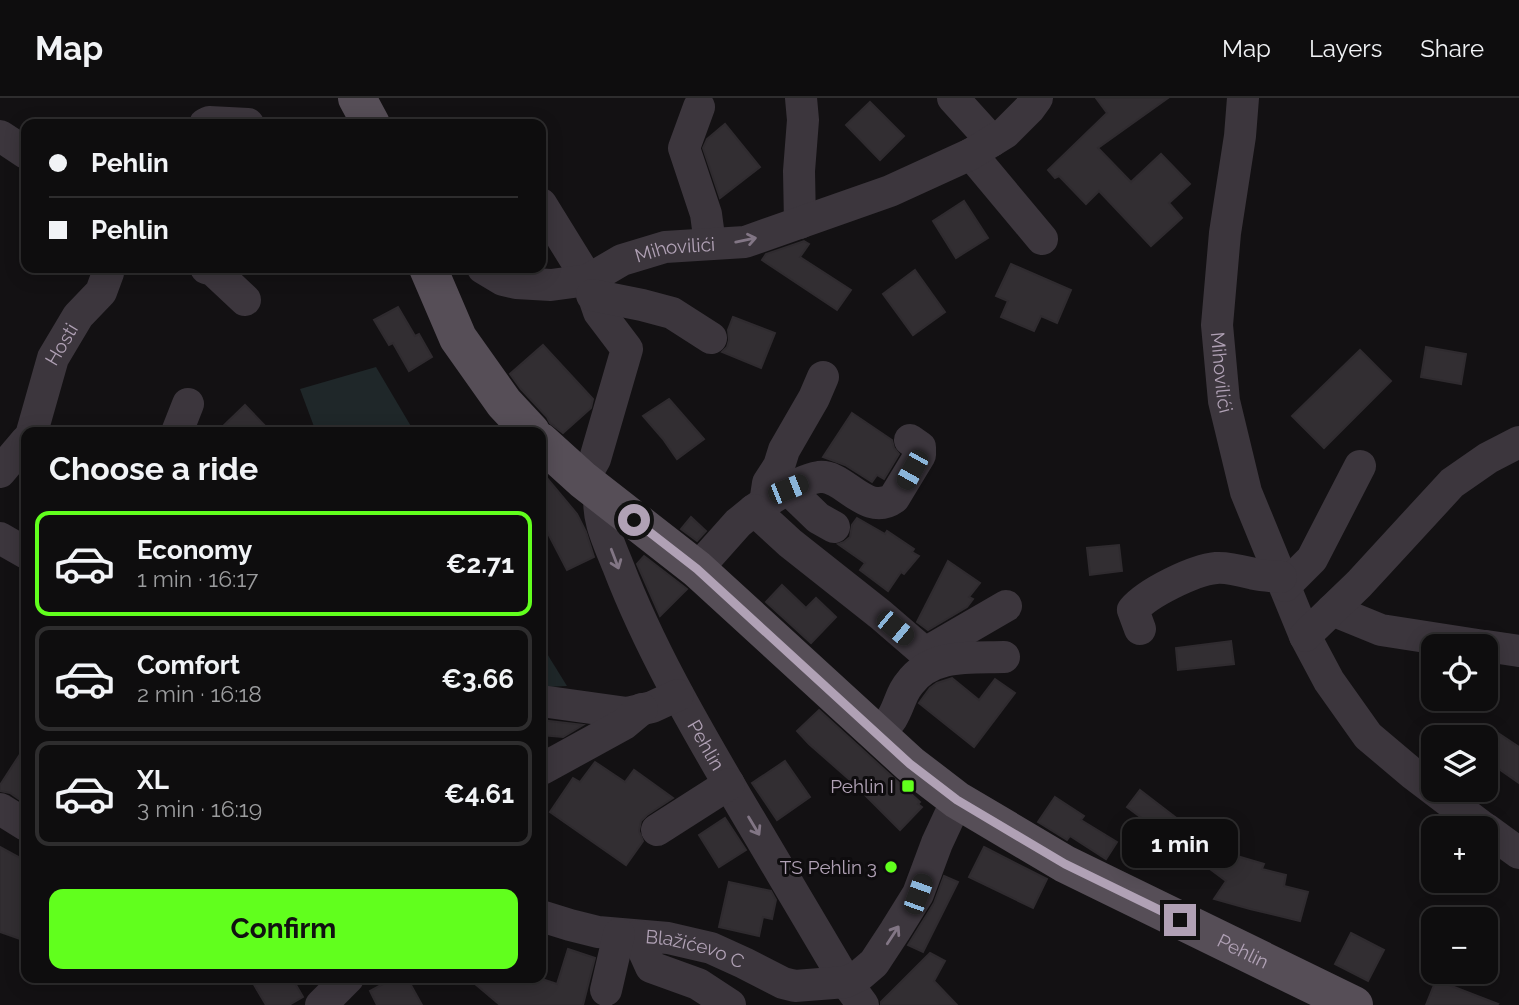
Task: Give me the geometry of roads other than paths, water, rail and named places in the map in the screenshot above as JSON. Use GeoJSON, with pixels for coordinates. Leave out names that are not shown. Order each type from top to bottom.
{"type":"FeatureCollection","features":[{"type":"Feature","properties":{"kind":"main road"},"geometry":{"type":"LineString","coordinates":[[357,98],[368,119]]}},
{"type":"Feature","properties":{"kind":"main road"},"geometry":{"type":"LineString","coordinates":[[430,273],[458,338],[504,403],[526,427]]}},
{"type":"Feature","properties":{"kind":"main road","name":"Pehlin"},"geometry":{"type":"LineString","coordinates":[[546,446],[591,487],[697,569],[910,764],[957,800],[1065,864],[1354,1005]]}},
{"type":"Feature","properties":{"kind":"street"},"geometry":{"type":"LineString","coordinates":[[800,223],[799,171],[803,120],[801,98]]}},
{"type":"Feature","properties":{"kind":"street"},"geometry":{"type":"LineString","coordinates":[[953,98],[1001,216]]}},
{"type":"Feature","properties":{"kind":"street","name":"Mihovilići"},"geometry":{"type":"LineString","coordinates":[[1243,98],[1225,233],[1217,325],[1224,401],[1246,492],[1305,636]]}},
{"type":"Feature","properties":{"kind":"street","name":"Mihovilići"},"geometry":{"type":"LineString","coordinates":[[491,273],[503,280],[516,283],[590,288],[622,260],[665,247],[745,242],[890,191],[973,152],[1005,133],[1028,102]]}},
{"type":"Feature","properties":{"kind":"street"},"geometry":{"type":"LineString","coordinates":[[699,107],[684,148],[706,215],[710,244]]}},
{"type":"Feature","properties":{"kind":"street"},"geometry":{"type":"LineString","coordinates":[[0,136],[21,150]]}},
{"type":"Feature","properties":{"kind":"street"},"geometry":{"type":"LineString","coordinates":[[973,152],[1042,239]]}},
{"type":"Feature","properties":{"kind":"street"},"geometry":{"type":"LineString","coordinates":[[546,213],[590,288],[600,312],[627,349],[595,459],[591,487]]}},
{"type":"Feature","properties":{"kind":"street","name":"Hosti"},"geometry":{"type":"LineString","coordinates":[[33,427],[53,358],[78,316],[101,292],[108,273]]}},
{"type":"Feature","properties":{"kind":"street"},"geometry":{"type":"LineString","coordinates":[[216,273],[245,300]]}},
{"type":"Feature","properties":{"kind":"street"},"geometry":{"type":"LineString","coordinates":[[590,288],[672,313],[711,338]]}},
{"type":"Feature","properties":{"kind":"street"},"geometry":{"type":"LineString","coordinates":[[823,377],[768,483],[769,501],[790,544],[925,653],[1006,606]]}},
{"type":"Feature","properties":{"kind":"street"},"geometry":{"type":"LineString","coordinates":[[697,569],[738,523],[769,501],[817,478],[831,479],[869,501],[880,504],[888,502],[904,484],[922,450],[910,440]]}},
{"type":"Feature","properties":{"kind":"street"},"geometry":{"type":"LineString","coordinates":[[1469,816],[1368,736],[1329,681],[1305,636],[1359,584],[1452,483],[1488,458],[1519,442]]}},
{"type":"Feature","properties":{"kind":"street"},"geometry":{"type":"LineString","coordinates":[[0,472],[21,446]]}},
{"type":"Feature","properties":{"kind":"street"},"geometry":{"type":"LineString","coordinates":[[1140,629],[1133,610],[1137,605],[1169,584],[1195,574],[1216,568],[1244,570],[1283,582],[1312,559],[1360,466]]}},
{"type":"Feature","properties":{"kind":"street","name":"Pehlin"},"geometry":{"type":"LineString","coordinates":[[591,487],[632,604],[678,695],[855,994]]}},
{"type":"Feature","properties":{"kind":"street"},"geometry":{"type":"LineString","coordinates":[[769,501],[818,517],[834,527]]}},
{"type":"Feature","properties":{"kind":"street"},"geometry":{"type":"LineString","coordinates":[[0,538],[21,549]]}},
{"type":"Feature","properties":{"kind":"street"},"geometry":{"type":"LineString","coordinates":[[1332,610],[1381,630],[1421,636]]}},
{"type":"Feature","properties":{"kind":"street"},"geometry":{"type":"LineString","coordinates":[[1498,648],[1519,651]]}},
{"type":"Feature","properties":{"kind":"street"},"geometry":{"type":"LineString","coordinates":[[878,734],[892,718],[908,685],[922,670],[956,658],[1004,657]]}},
{"type":"Feature","properties":{"kind":"street"},"geometry":{"type":"LineString","coordinates":[[546,702],[627,713],[652,707],[678,695]]}},
{"type":"Feature","properties":{"kind":"street"},"geometry":{"type":"LineString","coordinates":[[546,767],[624,724],[642,709]]}},
{"type":"Feature","properties":{"kind":"street"},"geometry":{"type":"LineString","coordinates":[[657,830],[729,784]]}},
{"type":"Feature","properties":{"kind":"street"},"geometry":{"type":"LineString","coordinates":[[855,994],[860,975],[874,963],[918,894],[957,800]]}},
{"type":"Feature","properties":{"kind":"street"},"geometry":{"type":"LineString","coordinates":[[0,809],[21,822]]}},
{"type":"Feature","properties":{"kind":"street"},"geometry":{"type":"LineString","coordinates":[[1498,838],[1519,853]]}},
{"type":"Feature","properties":{"kind":"street","name":"Blažićevo C"},"geometry":{"type":"LineString","coordinates":[[546,918],[569,925],[628,935],[668,938],[710,948],[783,983],[855,994]]}},
{"type":"Feature","properties":{"kind":"street"},"geometry":{"type":"LineString","coordinates":[[606,990],[628,935]]}},
{"type":"Feature","properties":{"kind":"street"},"geometry":{"type":"LineString","coordinates":[[628,935],[650,967],[698,984],[730,1005]]}},
{"type":"Feature","properties":{"kind":"place","name":"Pehlin I"},"geometry":{"type":"Point","coordinates":[908,786]}},
{"type":"Feature","properties":{"kind":"place","name":"TS Pehlin 3"},"geometry":{"type":"Point","coordinates":[891,867]}}]}
